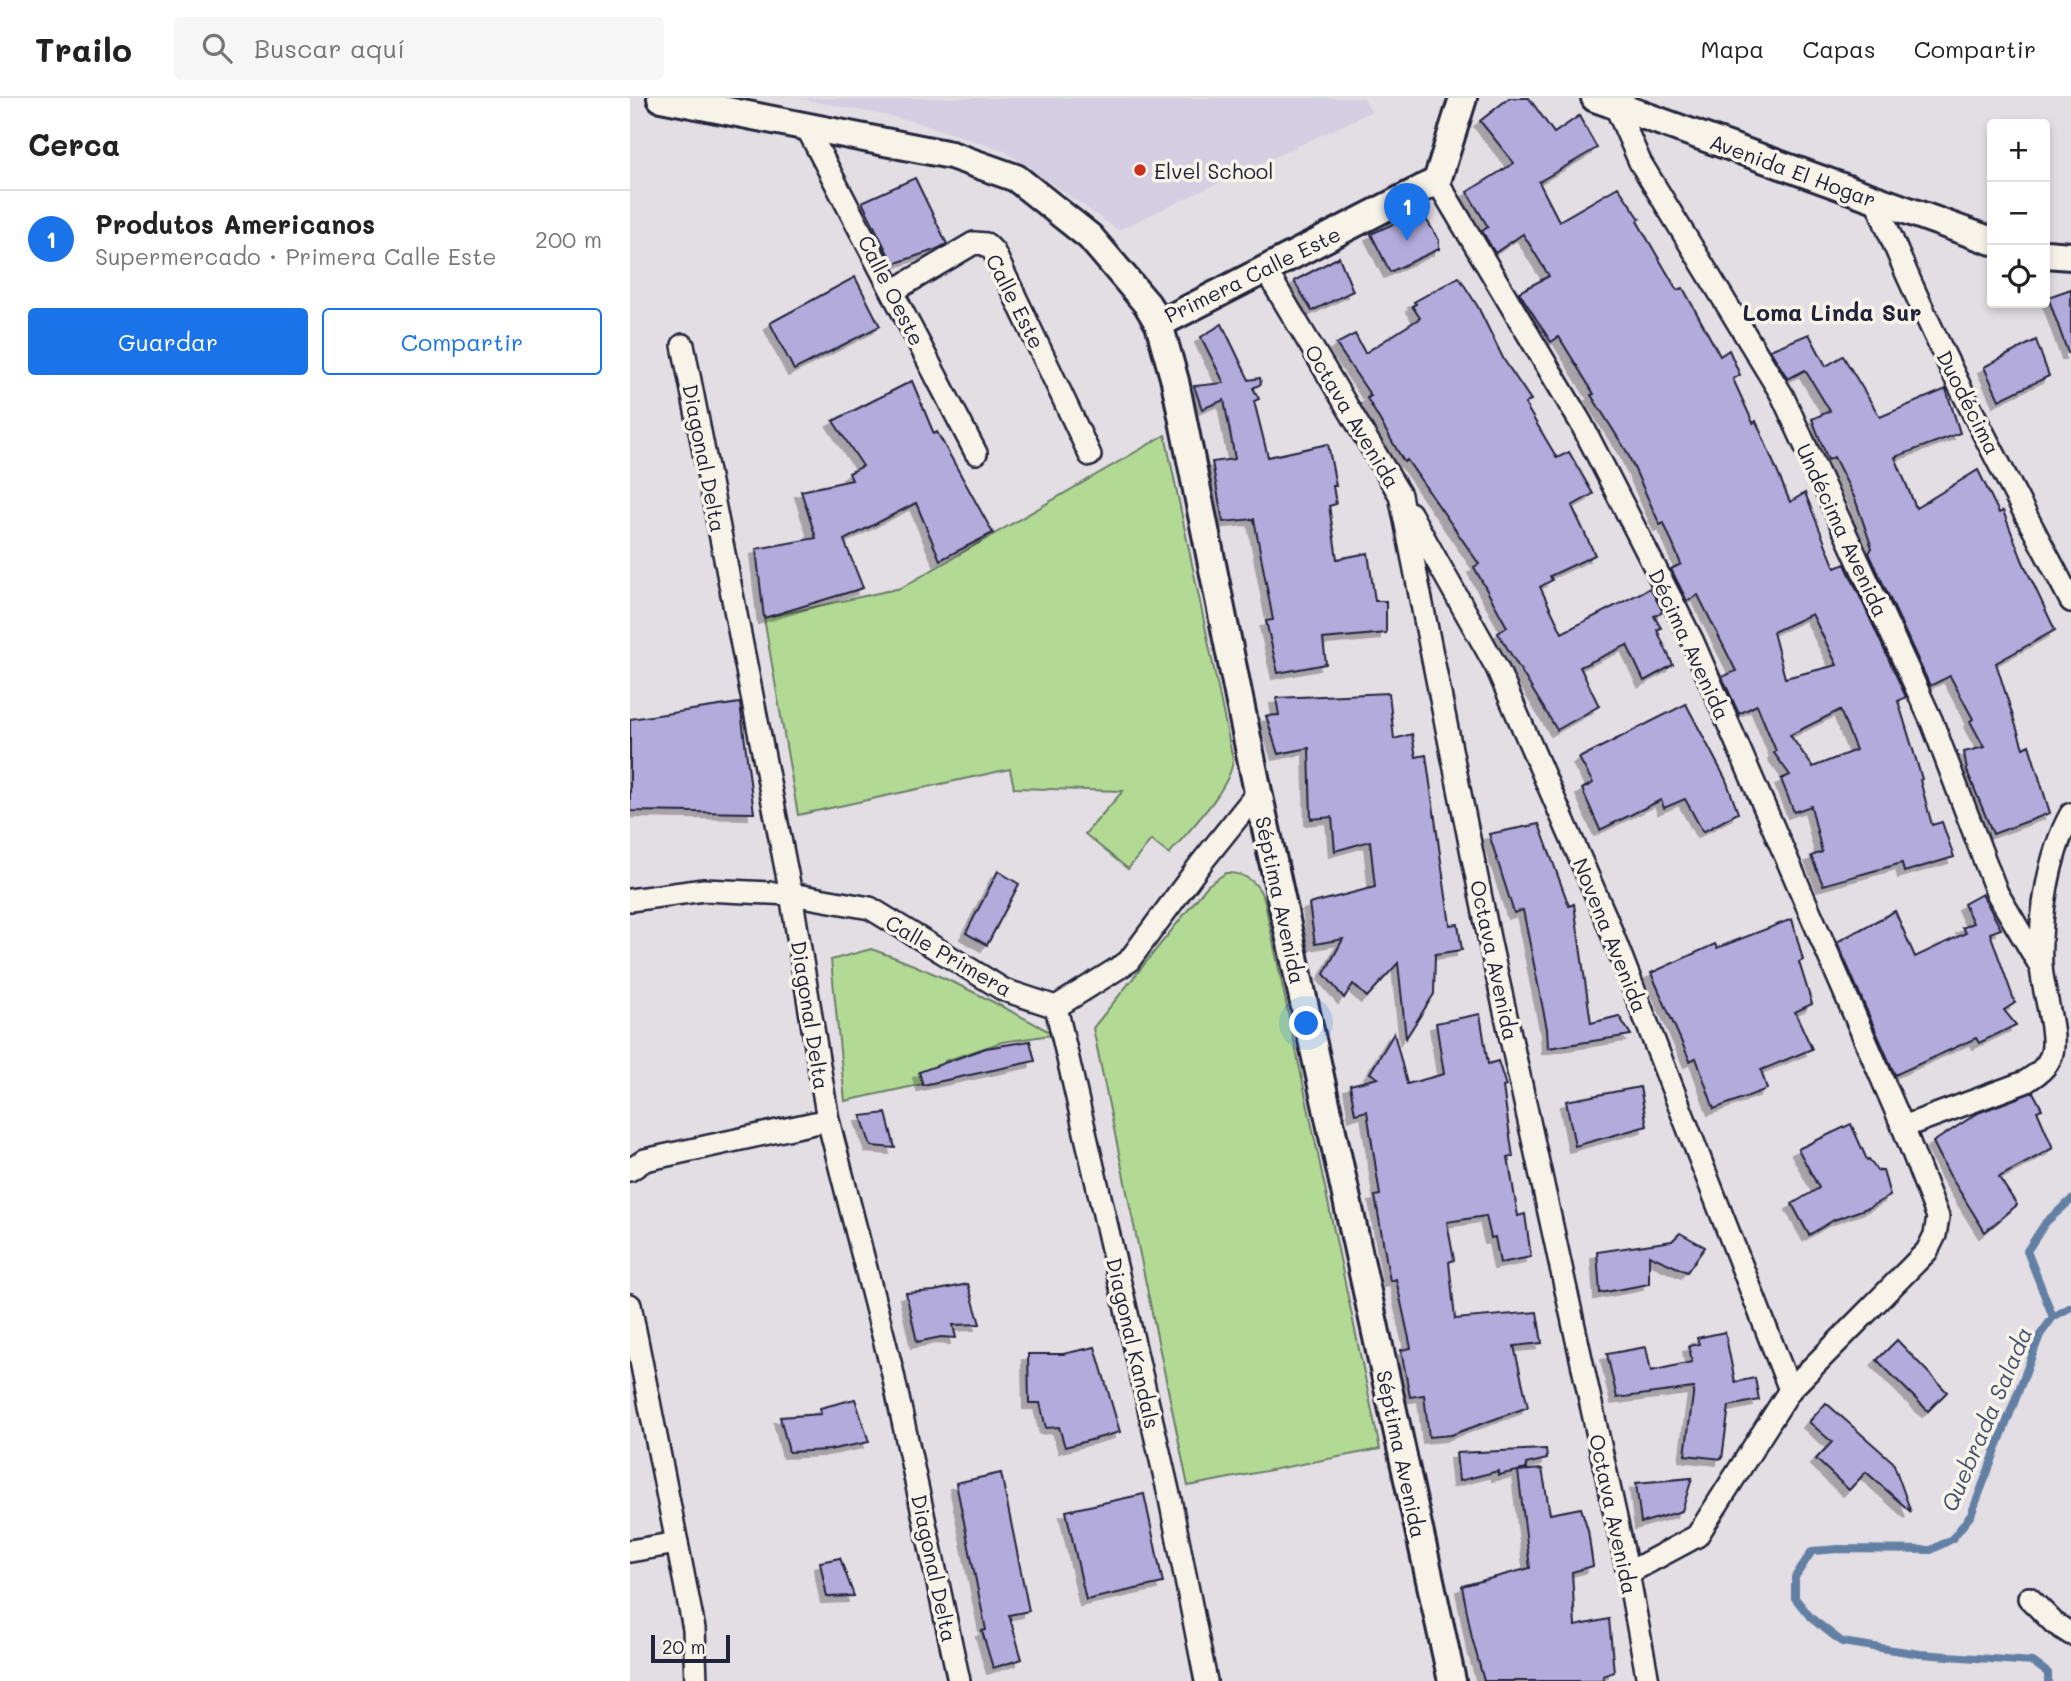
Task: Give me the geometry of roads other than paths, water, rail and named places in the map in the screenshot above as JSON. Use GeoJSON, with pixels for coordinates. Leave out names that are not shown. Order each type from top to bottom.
{"type":"FeatureCollection","features":[{"type":"Feature","properties":{"kind":"street","name":"Primera Calle Este"},"geometry":{"type":"LineString","coordinates":[[660,98],[951,155],[1016,178],[1090,237],[1147,304],[1158,324],[1437,181]]}},
{"type":"Feature","properties":{"kind":"street"},"geometry":{"type":"LineString","coordinates":[[1437,181],[1463,98]]}},
{"type":"Feature","properties":{"kind":"street","name":"Avenida El Hogar"},"geometry":{"type":"LineString","coordinates":[[1606,103],[1987,239]]}},
{"type":"Feature","properties":{"kind":"street","name":"Undécima Avenida"},"geometry":{"type":"LineString","coordinates":[[1606,103],[1782,395],[1932,722],[1997,893],[2041,967]]}},
{"type":"Feature","properties":{"kind":"street","name":"Calle Oeste"},"geometry":{"type":"LineString","coordinates":[[807,128],[976,453]]}},
{"type":"Feature","properties":{"kind":"street","name":"Décima Avenida"},"geometry":{"type":"LineString","coordinates":[[1437,181],[1581,423],[1692,639],[1903,1127],[1938,1217],[1935,1235],[1927,1251],[1790,1390],[1697,1536],[1628,1573]]}},
{"type":"Feature","properties":{"kind":"street","name":"Duodécima"},"geometry":{"type":"LineString","coordinates":[[1876,200],[1899,260],[1937,340],[2071,601]]}},
{"type":"Feature","properties":{"kind":"street","name":"Calle Este"},"geometry":{"type":"LineString","coordinates":[[893,291],[974,243],[986,244],[994,252],[1090,455]]}},
{"type":"Feature","properties":{"kind":"street"},"geometry":{"type":"LineString","coordinates":[[2050,254],[2071,256]]}},
{"type":"Feature","properties":{"kind":"street","name":"Octava Avenida"},"geometry":{"type":"LineString","coordinates":[[1265,270],[1400,495],[1493,956],[1628,1573],[1648,1681]]}},
{"type":"Feature","properties":{"kind":"street","name":"Séptima Avenida"},"geometry":{"type":"LineString","coordinates":[[1158,324],[1175,381],[1258,792],[1452,1681]]}},
{"type":"Feature","properties":{"kind":"street","name":"Diagonal Delta"},"geometry":{"type":"LineString","coordinates":[[682,345],[791,894],[828,1120],[892,1370],[959,1681]]}},
{"type":"Feature","properties":{"kind":"street","name":"Novena Avenida"},"geometry":{"type":"LineString","coordinates":[[1400,495],[1497,668],[1525,730],[1606,918],[1790,1390]]}},
{"type":"Feature","properties":{"kind":"street"},"geometry":{"type":"LineString","coordinates":[[1056,1007],[1128,962],[1258,792]]}},
{"type":"Feature","properties":{"kind":"street"},"geometry":{"type":"LineString","coordinates":[[1903,1127],[2025,1082],[2042,1071],[2052,1055],[2053,1039],[2041,967],[2045,900],[2054,860],[2071,814]]}},
{"type":"Feature","properties":{"kind":"street","name":"Calle Primera"},"geometry":{"type":"LineString","coordinates":[[630,900],[704,890],[791,894],[870,908],[1004,990],[1056,1007]]}},
{"type":"Feature","properties":{"kind":"street","name":"Diagonal Kandals"},"geometry":{"type":"LineString","coordinates":[[1056,1007],[1170,1499],[1206,1681]]}},
{"type":"Feature","properties":{"kind":"street"},"geometry":{"type":"LineString","coordinates":[[630,1170],[645,1160],[828,1120]]}},
{"type":"Feature","properties":{"kind":"street"},"geometry":{"type":"LineString","coordinates":[[630,1305],[694,1629],[696,1681]]}},
{"type":"Feature","properties":{"kind":"street"},"geometry":{"type":"LineString","coordinates":[[630,1551],[677,1543]]}},
{"type":"Feature","properties":{"kind":"street"},"geometry":{"type":"LineString","coordinates":[[2029,1598],[2053,1623],[2071,1634]]}},
{"type":"Feature","properties":{"kind":"waterway"},"geometry":{"type":"LineString","coordinates":[[2053,1317],[2027,1251],[2046,1222],[2071,1200]]}},
{"type":"Feature","properties":{"kind":"waterway","name":"Quebrada Salada"},"geometry":{"type":"LineString","coordinates":[[2048,1681],[2048,1673],[2033,1662],[1920,1654],[1842,1642],[1811,1618],[1795,1598],[1795,1577],[1812,1551],[1931,1550],[1952,1539],[1971,1515],[2040,1335],[2053,1317],[2071,1307]]}},
{"type":"Feature","properties":{"kind":"place","name":"Elvel School"},"geometry":{"type":"Point","coordinates":[1140,170]}},
{"type":"Feature","properties":{"kind":"place","name":"Produtos Americanos"},"geometry":{"type":"Point","coordinates":[1407,241]}},
{"type":"Feature","properties":{"kind":"district","name":"Loma Linda Sur"},"geometry":{"type":"Point","coordinates":[1832,312]}}]}
